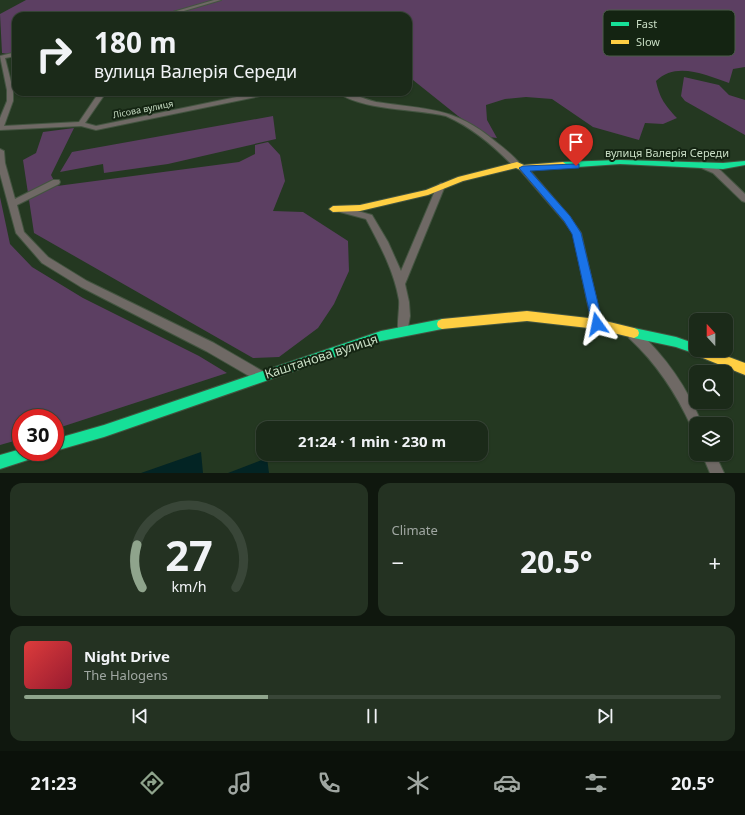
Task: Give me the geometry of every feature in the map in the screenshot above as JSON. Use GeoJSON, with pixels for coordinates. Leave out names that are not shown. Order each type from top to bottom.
{"type":"FeatureCollection","features":[{"type":"Feature","properties":{"kind":"street"},"geometry":{"type":"LineString","coordinates":[[176,12],[219,0]]}},
{"type":"Feature","properties":{"kind":"street"},"geometry":{"type":"LineString","coordinates":[[0,127],[10,101],[10,90],[1,58],[12,55]]}},
{"type":"Feature","properties":{"kind":"street"},"geometry":{"type":"LineString","coordinates":[[81,124],[101,96]]}},
{"type":"Feature","properties":{"kind":"street","name":"Лісова вулиця"},"geometry":{"type":"LineString","coordinates":[[0,127],[81,124],[96,128],[251,96]]}},
{"type":"Feature","properties":{"kind":"street"},"geometry":{"type":"LineString","coordinates":[[350,96],[403,108],[437,112],[459,118],[505,152],[567,219],[577,233],[597,324]]}},
{"type":"Feature","properties":{"kind":"street"},"geometry":{"type":"LineString","coordinates":[[0,151],[20,233],[45,260],[84,284],[210,347],[260,376]]}},
{"type":"Feature","properties":{"kind":"street","name":"вулиця Валерія Середи"},"geometry":{"type":"LineString","coordinates":[[333,209],[344,210],[360,208],[428,192],[441,186],[520,167],[620,162],[681,163],[702,165],[745,163]]}},
{"type":"Feature","properties":{"kind":"street"},"geometry":{"type":"LineString","coordinates":[[702,165],[716,171],[745,199]]}},
{"type":"Feature","properties":{"kind":"street"},"geometry":{"type":"LineString","coordinates":[[12,204],[56,182]]}},
{"type":"Feature","properties":{"kind":"street"},"geometry":{"type":"LineString","coordinates":[[400,285],[441,186]]}},
{"type":"Feature","properties":{"kind":"street"},"geometry":{"type":"LineString","coordinates":[[344,210],[369,217],[389,255],[400,285],[405,322],[402,330]]}},
{"type":"Feature","properties":{"kind":"street","name":"Каштанова вулиця"},"geometry":{"type":"LineString","coordinates":[[64,442],[111,428],[260,376],[402,330],[442,324],[527,316],[597,324],[676,342],[689,347]]}},
{"type":"Feature","properties":{"kind":"street","name":"Каштанова вулиця"},"geometry":{"type":"LineString","coordinates":[[630,331],[649,348],[668,370],[684,396],[693,417]]}},
{"type":"Feature","properties":{"kind":"street","name":"Каштанова вулиця"},"geometry":{"type":"LineString","coordinates":[[715,357],[745,369]]}},
{"type":"Feature","properties":{"kind":"street"},"geometry":{"type":"LineString","coordinates":[[0,462],[12,458]]}},
{"type":"Feature","properties":{"kind":"street"},"geometry":{"type":"LineString","coordinates":[[711,461],[717,473]]}},
{"type":"Feature","properties":{"kind":"shaded area"},"geometry":{"type":"Polygon","coordinates":[[[26,0],[745,0],[745,67],[733,69],[729,83],[711,76],[691,72],[673,72],[664,75],[656,81],[659,93],[669,109],[677,118],[663,124],[645,123],[639,140],[593,127],[552,99],[526,97],[505,99],[486,105],[487,120],[497,138],[489,137],[458,116],[412,79],[412,12],[12,12],[12,53],[8,54],[2,53],[0,14],[26,0]]]}},
{"type":"Feature","properties":{"kind":"shaded area"},"geometry":{"type":"Polygon","coordinates":[[[684,77],[719,85],[729,95],[745,100],[745,135],[685,101],[681,96],[684,77]]]}},
{"type":"Feature","properties":{"kind":"shaded area"},"geometry":{"type":"Polygon","coordinates":[[[273,116],[276,139],[168,164],[104,173],[103,164],[60,172],[72,152],[273,116]]]}},
{"type":"Feature","properties":{"kind":"shaded area"},"geometry":{"type":"Polygon","coordinates":[[[74,128],[51,175],[57,186],[239,162],[255,154],[255,145],[268,142],[280,155],[285,181],[273,211],[303,212],[348,241],[349,271],[334,304],[318,328],[279,357],[253,358],[34,233],[23,160],[36,153],[43,132],[74,128]]]}},
{"type":"Feature","properties":{"kind":"shaded area"},"geometry":{"type":"Polygon","coordinates":[[[0,197],[10,244],[32,267],[83,298],[199,356],[227,373],[64,426],[64,409],[12,409],[12,442],[0,445],[0,197]]]}},
{"type":"Feature","properties":{"kind":"water"},"geometry":{"type":"Polygon","coordinates":[[[201,452],[203,473],[141,473],[201,452]]]}},
{"type":"Feature","properties":{"kind":"water"},"geometry":{"type":"Polygon","coordinates":[[[259,461],[267,461],[269,473],[228,473],[259,461]]]}},
{"type":"Feature","properties":{"kind":"traffic: fast"},"geometry":{"type":"LineString","coordinates":[[563,165],[620,162],[723,166],[745,163]]}},
{"type":"Feature","properties":{"kind":"traffic: fast"},"geometry":{"type":"LineString","coordinates":[[64,442],[104,431],[381,336],[442,324]]}},
{"type":"Feature","properties":{"kind":"traffic: fast"},"geometry":{"type":"LineString","coordinates":[[634,333],[676,342],[689,347]]}},
{"type":"Feature","properties":{"kind":"traffic: fast"},"geometry":{"type":"LineString","coordinates":[[0,462],[12,458]]}},
{"type":"Feature","properties":{"kind":"traffic: slow"},"geometry":{"type":"LineString","coordinates":[[333,209],[360,208],[428,192],[461,179],[517,165],[523,168],[563,165]]}},
{"type":"Feature","properties":{"kind":"traffic: slow"},"geometry":{"type":"LineString","coordinates":[[442,324],[527,316],[597,324],[634,333]]}},
{"type":"Feature","properties":{"kind":"traffic: slow"},"geometry":{"type":"LineString","coordinates":[[715,357],[745,369]]}},
{"type":"Feature","properties":{"kind":"route"},"geometry":{"type":"LineString","coordinates":[[576,166],[523,168],[567,219],[577,233],[597,324]]}}]}
